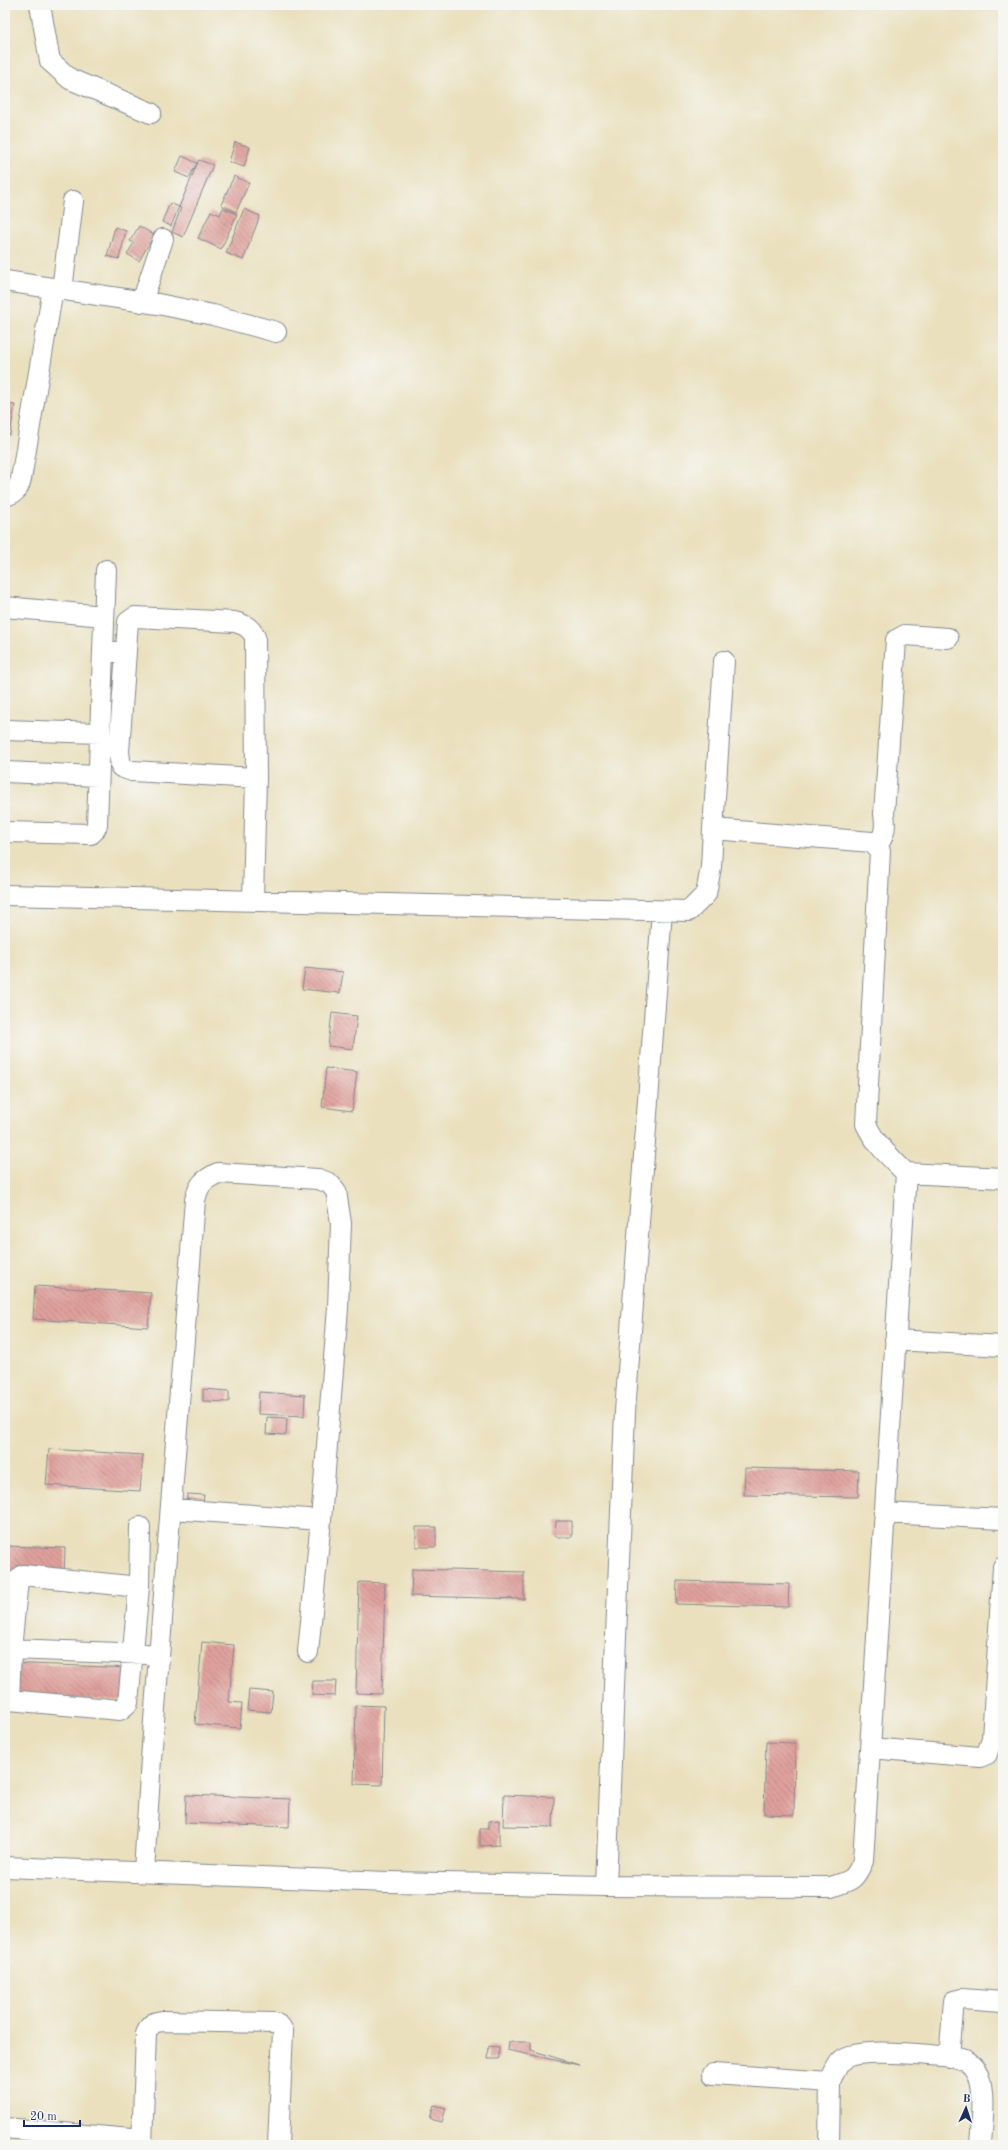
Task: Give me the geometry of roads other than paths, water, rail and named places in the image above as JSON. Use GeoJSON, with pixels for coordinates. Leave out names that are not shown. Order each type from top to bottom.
{"type":"FeatureCollection","features":[{"type":"Feature","properties":{"kind":"street"},"geometry":{"type":"LineString","coordinates":[[40,5],[50,61],[70,79],[151,112]]}},
{"type":"Feature","properties":{"kind":"street"},"geometry":{"type":"LineString","coordinates":[[5,496],[14,494],[19,488],[58,289],[73,202]]}},
{"type":"Feature","properties":{"kind":"street"},"geometry":{"type":"LineString","coordinates":[[142,302],[162,239]]}},
{"type":"Feature","properties":{"kind":"street"},"geometry":{"type":"LineString","coordinates":[[5,281],[142,302],[213,315],[276,332]]}},
{"type":"Feature","properties":{"kind":"street"},"geometry":{"type":"LineString","coordinates":[[5,832],[91,834],[97,825],[106,570]]}},
{"type":"Feature","properties":{"kind":"street"},"geometry":{"type":"LineString","coordinates":[[5,607],[104,616]]}},
{"type":"Feature","properties":{"kind":"street"},"geometry":{"type":"LineString","coordinates":[[253,900],[256,778],[255,637],[252,630],[246,625],[235,622],[135,617],[128,622],[122,706],[121,767],[132,771],[256,778]]}},
{"type":"Feature","properties":{"kind":"street"},"geometry":{"type":"LineString","coordinates":[[877,846],[884,834],[886,823],[884,814],[896,640],[905,635],[948,638]]}},
{"type":"Feature","properties":{"kind":"street"},"geometry":{"type":"LineString","coordinates":[[103,651],[125,653]]}},
{"type":"Feature","properties":{"kind":"street"},"geometry":{"type":"LineString","coordinates":[[5,895],[689,911],[706,894],[711,867],[724,661]]}},
{"type":"Feature","properties":{"kind":"street"},"geometry":{"type":"LineString","coordinates":[[101,704],[122,706]]}},
{"type":"Feature","properties":{"kind":"street"},"geometry":{"type":"LineString","coordinates":[[5,730],[100,734]]}},
{"type":"Feature","properties":{"kind":"street"},"geometry":{"type":"LineString","coordinates":[[5,772],[99,766],[120,759]]}},
{"type":"Feature","properties":{"kind":"street"},"geometry":{"type":"LineString","coordinates":[[713,829],[867,841],[877,846],[880,851],[866,1124],[871,1135],[906,1173],[1003,1178]]}},
{"type":"Feature","properties":{"kind":"street"},"geometry":{"type":"LineString","coordinates":[[606,1886],[625,1412],[662,911]]}},
{"type":"Feature","properties":{"kind":"street"},"geometry":{"type":"LineString","coordinates":[[144,1872],[195,1200],[199,1185],[206,1179],[218,1173],[273,1175],[318,1179],[329,1183],[336,1191],[339,1201],[341,1223],[338,1308],[321,1520],[308,1652]]}},
{"type":"Feature","properties":{"kind":"street"},"geometry":{"type":"LineString","coordinates":[[5,1867],[387,1882],[606,1886],[831,1887],[847,1882],[856,1876],[863,1861],[906,1173]]}},
{"type":"Feature","properties":{"kind":"street"},"geometry":{"type":"LineString","coordinates":[[895,1340],[1003,1346]]}},
{"type":"Feature","properties":{"kind":"street"},"geometry":{"type":"LineString","coordinates":[[172,1509],[321,1520]]}},
{"type":"Feature","properties":{"kind":"street"},"geometry":{"type":"LineString","coordinates":[[884,1513],[1003,1519]]}},
{"type":"Feature","properties":{"kind":"street"},"geometry":{"type":"LineString","coordinates":[[139,1587],[23,1575],[18,1580],[11,1649],[9,1700],[120,1710],[128,1703],[139,1587],[140,1526]]}},
{"type":"Feature","properties":{"kind":"street"},"geometry":{"type":"LineString","coordinates":[[870,1748],[980,1757],[987,1754],[992,1738],[1003,1568]]}},
{"type":"Feature","properties":{"kind":"street"},"geometry":{"type":"LineString","coordinates":[[11,1649],[160,1654]]}},
{"type":"Feature","properties":{"kind":"street"},"geometry":{"type":"LineString","coordinates":[[949,2057],[954,2001],[962,1999],[1003,2002]]}},
{"type":"Feature","properties":{"kind":"street"},"geometry":{"type":"LineString","coordinates":[[5,2128],[142,2142],[146,2034],[149,2027],[154,2022],[275,2023],[280,2026],[283,2031],[278,2145]]}},
{"type":"Feature","properties":{"kind":"street"},"geometry":{"type":"LineString","coordinates":[[829,2145],[830,2082],[841,2061],[859,2053],[949,2057],[967,2061],[980,2077],[982,2092],[980,2145]]}},
{"type":"Feature","properties":{"kind":"street"},"geometry":{"type":"LineString","coordinates":[[713,2074],[830,2082]]}}]}
